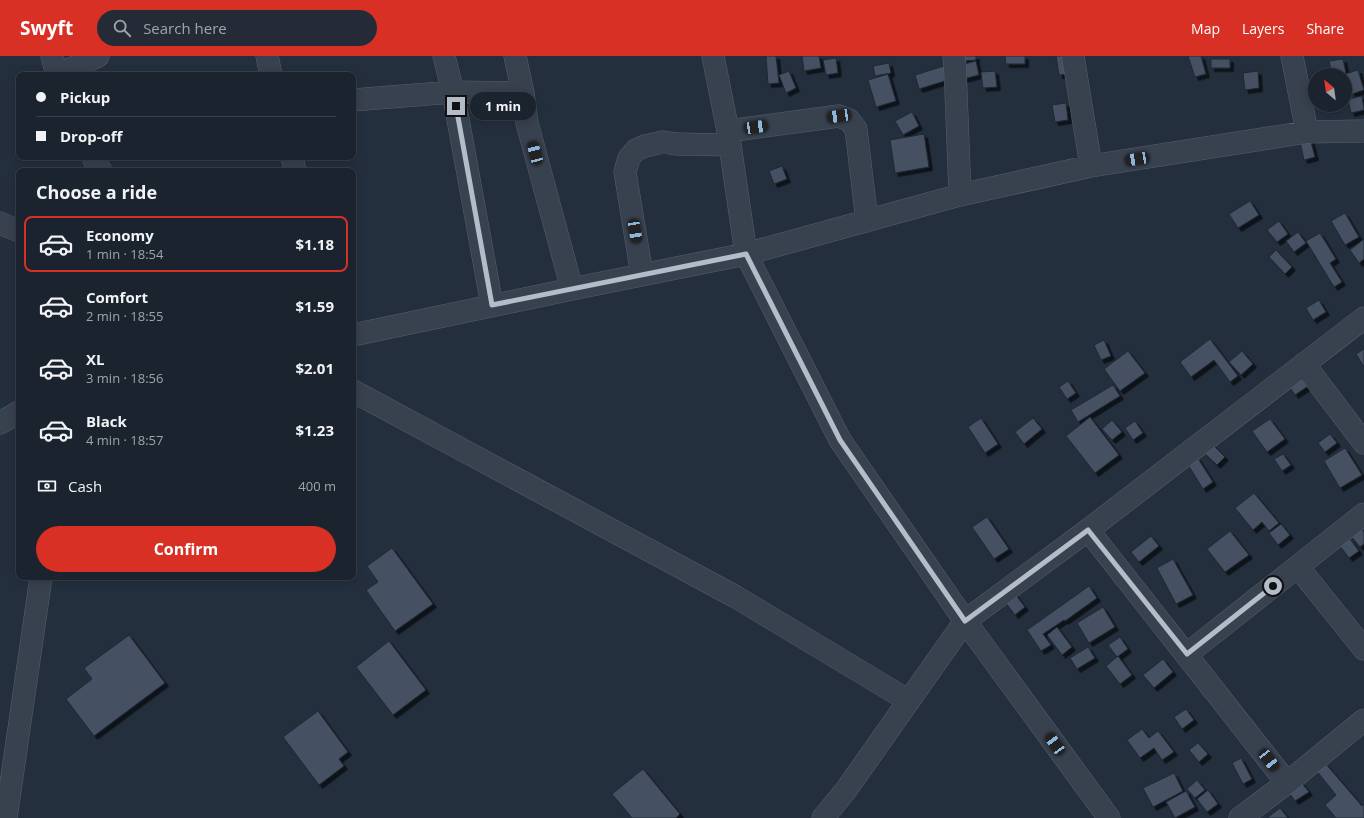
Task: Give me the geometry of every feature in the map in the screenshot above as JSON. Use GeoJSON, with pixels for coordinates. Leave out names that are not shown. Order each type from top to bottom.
{"type":"FeatureCollection","features":[{"type":"Feature","properties":{"kind":"street"},"geometry":{"type":"LineString","coordinates":[[52,56],[57,72]]}},
{"type":"Feature","properties":{"kind":"street"},"geometry":{"type":"LineString","coordinates":[[64,72],[98,56]]}},
{"type":"Feature","properties":{"kind":"street"},"geometry":{"type":"LineString","coordinates":[[267,56],[270,72]]}},
{"type":"Feature","properties":{"kind":"street"},"geometry":{"type":"LineString","coordinates":[[444,56],[453,92],[492,305]]}},
{"type":"Feature","properties":{"kind":"street"},"geometry":{"type":"LineString","coordinates":[[515,56],[523,93],[527,123],[572,288]]}},
{"type":"Feature","properties":{"kind":"street"},"geometry":{"type":"LineString","coordinates":[[714,56],[729,138],[746,254],[840,440],[965,621],[1109,818]]}},
{"type":"Feature","properties":{"kind":"street"},"geometry":{"type":"LineString","coordinates":[[954,56],[960,195]]}},
{"type":"Feature","properties":{"kind":"street"},"geometry":{"type":"LineString","coordinates":[[1073,56],[1091,166]]}},
{"type":"Feature","properties":{"kind":"street"},"geometry":{"type":"LineString","coordinates":[[1292,56],[1307,132]]}},
{"type":"Feature","properties":{"kind":"street"},"geometry":{"type":"LineString","coordinates":[[356,100],[453,92],[523,93]]}},
{"type":"Feature","properties":{"kind":"street"},"geometry":{"type":"LineString","coordinates":[[642,275],[625,172],[629,158],[636,150],[663,142],[676,144],[729,138],[839,116],[849,120],[856,129],[868,221]]}},
{"type":"Feature","properties":{"kind":"street"},"geometry":{"type":"LineString","coordinates":[[356,334],[572,288],[746,254],[960,195],[1091,166],[1307,132],[1364,131]]}},
{"type":"Feature","properties":{"kind":"street"},"geometry":{"type":"LineString","coordinates":[[0,223],[16,230]]}},
{"type":"Feature","properties":{"kind":"street"},"geometry":{"type":"LineString","coordinates":[[823,818],[846,790],[965,621],[1088,530],[1364,318]]}},
{"type":"Feature","properties":{"kind":"street"},"geometry":{"type":"LineString","coordinates":[[1304,364],[1364,443]]}},
{"type":"Feature","properties":{"kind":"street"},"geometry":{"type":"LineString","coordinates":[[356,393],[736,597],[909,701]]}},
{"type":"Feature","properties":{"kind":"street"},"geometry":{"type":"LineString","coordinates":[[0,423],[16,414]]}},
{"type":"Feature","properties":{"kind":"street"},"geometry":{"type":"LineString","coordinates":[[1187,654],[1364,514]]}},
{"type":"Feature","properties":{"kind":"street"},"geometry":{"type":"LineString","coordinates":[[1088,530],[1287,783]]}},
{"type":"Feature","properties":{"kind":"street"},"geometry":{"type":"LineString","coordinates":[[1298,567],[1364,649]]}},
{"type":"Feature","properties":{"kind":"street"},"geometry":{"type":"LineString","coordinates":[[6,818],[41,580]]}},
{"type":"Feature","properties":{"kind":"street"},"geometry":{"type":"LineString","coordinates":[[1240,818],[1287,783],[1364,720]]}},
{"type":"Feature","properties":{"kind":"street"},"geometry":{"type":"LineString","coordinates":[[835,818],[846,790]]}},
{"type":"Feature","properties":{"kind":"building"},"geometry":{"type":"Polygon","coordinates":[[[766,56],[776,56],[779,83],[768,84],[766,56]]]}},
{"type":"Feature","properties":{"kind":"building"},"geometry":{"type":"Polygon","coordinates":[[[802,56],[819,56],[821,68],[804,71],[802,56]]]}},
{"type":"Feature","properties":{"kind":"building"},"geometry":{"type":"Polygon","coordinates":[[[962,56],[976,56],[976,60],[963,61],[962,56]]]}},
{"type":"Feature","properties":{"kind":"building"},"geometry":{"type":"Polygon","coordinates":[[[1005,56],[1025,56],[1025,64],[1006,64],[1005,56]]]}},
{"type":"Feature","properties":{"kind":"building"},"geometry":{"type":"Polygon","coordinates":[[[1056,56],[1068,56],[1070,74],[1059,75],[1056,56]]]}},
{"type":"Feature","properties":{"kind":"building"},"geometry":{"type":"Polygon","coordinates":[[[1188,56],[1201,56],[1206,74],[1195,77],[1188,56]]]}},
{"type":"Feature","properties":{"kind":"building"},"geometry":{"type":"Polygon","coordinates":[[[836,58],[838,73],[826,75],[823,60],[836,58]]]}},
{"type":"Feature","properties":{"kind":"building"},"geometry":{"type":"Polygon","coordinates":[[[1211,59],[1230,59],[1230,68],[1211,68],[1211,59]]]}},
{"type":"Feature","properties":{"kind":"building"},"geometry":{"type":"Polygon","coordinates":[[[1343,59],[1345,68],[1330,68],[1329,61],[1343,59]]]}},
{"type":"Feature","properties":{"kind":"building"},"geometry":{"type":"Polygon","coordinates":[[[976,61],[979,75],[963,79],[960,65],[976,61]]]}},
{"type":"Feature","properties":{"kind":"building"},"geometry":{"type":"Polygon","coordinates":[[[889,63],[891,73],[875,76],[873,66],[889,63]]]}},
{"type":"Feature","properties":{"kind":"building"},"geometry":{"type":"Polygon","coordinates":[[[947,65],[951,79],[919,89],[915,75],[947,65]]]}},
{"type":"Feature","properties":{"kind":"building"},"geometry":{"type":"Polygon","coordinates":[[[1358,70],[1364,90],[1352,94],[1352,72],[1358,70]]]}},
{"type":"Feature","properties":{"kind":"building"},"geometry":{"type":"Polygon","coordinates":[[[789,71],[796,88],[786,93],[779,75],[789,71]]]}},
{"type":"Feature","properties":{"kind":"building"},"geometry":{"type":"Polygon","coordinates":[[[995,71],[997,87],[983,88],[981,72],[995,71]]]}},
{"type":"Feature","properties":{"kind":"building"},"geometry":{"type":"Polygon","coordinates":[[[1258,71],[1259,88],[1245,90],[1243,73],[1258,71]]]}},
{"type":"Feature","properties":{"kind":"building"},"geometry":{"type":"Polygon","coordinates":[[[888,74],[896,101],[876,107],[868,80],[888,74]]]}},
{"type":"Feature","properties":{"kind":"building"},"geometry":{"type":"Polygon","coordinates":[[[1362,96],[1364,110],[1351,113],[1352,98],[1362,96]]]}},
{"type":"Feature","properties":{"kind":"building"},"geometry":{"type":"Polygon","coordinates":[[[1066,103],[1068,120],[1055,122],[1052,105],[1066,103]]]}},
{"type":"Feature","properties":{"kind":"building"},"geometry":{"type":"Polygon","coordinates":[[[912,112],[919,126],[903,135],[895,121],[912,112]]]}},
{"type":"Feature","properties":{"kind":"building"},"geometry":{"type":"Polygon","coordinates":[[[1308,130],[1315,157],[1304,160],[1298,132],[1308,130]]]}},
{"type":"Feature","properties":{"kind":"building"},"geometry":{"type":"Polygon","coordinates":[[[924,134],[929,167],[895,173],[890,140],[924,134]]]}},
{"type":"Feature","properties":{"kind":"building"},"geometry":{"type":"Polygon","coordinates":[[[782,166],[787,179],[774,184],[769,171],[782,166]]]}},
{"type":"Feature","properties":{"kind":"building"},"geometry":{"type":"Polygon","coordinates":[[[1250,201],[1259,215],[1238,228],[1229,214],[1250,201]]]}},
{"type":"Feature","properties":{"kind":"building"},"geometry":{"type":"Polygon","coordinates":[[[1345,213],[1359,237],[1345,245],[1331,221],[1345,213]]]}},
{"type":"Feature","properties":{"kind":"building"},"geometry":{"type":"Polygon","coordinates":[[[1279,221],[1288,234],[1277,242],[1267,230],[1279,221]]]}},
{"type":"Feature","properties":{"kind":"building"},"geometry":{"type":"Polygon","coordinates":[[[1298,232],[1306,243],[1294,252],[1286,241],[1298,232]]]}},
{"type":"Feature","properties":{"kind":"building"},"geometry":{"type":"Polygon","coordinates":[[[1320,233],[1336,259],[1330,263],[1342,282],[1334,287],[1306,241],[1320,233]]]}},
{"type":"Feature","properties":{"kind":"building"},"geometry":{"type":"Polygon","coordinates":[[[1364,239],[1364,259],[1359,263],[1350,250],[1364,239]]]}},
{"type":"Feature","properties":{"kind":"building"},"geometry":{"type":"Polygon","coordinates":[[[1276,250],[1292,267],[1285,274],[1269,257],[1276,250]]]}},
{"type":"Feature","properties":{"kind":"building"},"geometry":{"type":"Polygon","coordinates":[[[1319,300],[1326,312],[1313,320],[1306,308],[1319,300]]]}},
{"type":"Feature","properties":{"kind":"building"},"geometry":{"type":"Polygon","coordinates":[[[1210,339],[1238,376],[1230,382],[1214,360],[1191,377],[1180,362],[1210,339]]]}},
{"type":"Feature","properties":{"kind":"building"},"geometry":{"type":"Polygon","coordinates":[[[1104,340],[1111,356],[1101,360],[1094,345],[1104,340]]]}},
{"type":"Feature","properties":{"kind":"building"},"geometry":{"type":"Polygon","coordinates":[[[1364,349],[1364,367],[1356,354],[1364,349]]]}},
{"type":"Feature","properties":{"kind":"building"},"geometry":{"type":"Polygon","coordinates":[[[1128,351],[1145,373],[1120,391],[1104,369],[1128,351]]]}},
{"type":"Feature","properties":{"kind":"building"},"geometry":{"type":"Polygon","coordinates":[[[1242,351],[1253,364],[1241,375],[1229,362],[1242,351]]]}},
{"type":"Feature","properties":{"kind":"building"},"geometry":{"type":"Polygon","coordinates":[[[1280,373],[1314,382],[1295,395],[1280,373]]]}},
{"type":"Feature","properties":{"kind":"building"},"geometry":{"type":"Polygon","coordinates":[[[1068,381],[1076,393],[1067,399],[1059,387],[1068,381]]]}},
{"type":"Feature","properties":{"kind":"building"},"geometry":{"type":"Polygon","coordinates":[[[1113,385],[1120,396],[1078,422],[1071,410],[1113,385]]]}},
{"type":"Feature","properties":{"kind":"building"},"geometry":{"type":"Polygon","coordinates":[[[1090,417],[1119,455],[1095,473],[1066,436],[1090,417]]]}},
{"type":"Feature","properties":{"kind":"building"},"geometry":{"type":"Polygon","coordinates":[[[981,418],[998,444],[985,453],[968,427],[981,418]]]}},
{"type":"Feature","properties":{"kind":"building"},"geometry":{"type":"Polygon","coordinates":[[[1033,418],[1042,429],[1024,444],[1015,432],[1033,418]]]}},
{"type":"Feature","properties":{"kind":"building"},"geometry":{"type":"Polygon","coordinates":[[[1270,419],[1285,439],[1267,452],[1252,431],[1270,419]]]}},
{"type":"Feature","properties":{"kind":"building"},"geometry":{"type":"Polygon","coordinates":[[[1112,420],[1122,432],[1112,440],[1102,429],[1112,420]]]}},
{"type":"Feature","properties":{"kind":"building"},"geometry":{"type":"Polygon","coordinates":[[[1135,421],[1143,433],[1133,440],[1125,428],[1135,421]]]}},
{"type":"Feature","properties":{"kind":"building"},"geometry":{"type":"Polygon","coordinates":[[[1330,434],[1337,443],[1325,452],[1318,443],[1330,434]]]}},
{"type":"Feature","properties":{"kind":"building"},"geometry":{"type":"Polygon","coordinates":[[[1211,443],[1225,457],[1217,465],[1203,452],[1211,443]]]}},
{"type":"Feature","properties":{"kind":"building"},"geometry":{"type":"Polygon","coordinates":[[[1345,448],[1362,475],[1340,488],[1324,461],[1345,448]]]}},
{"type":"Feature","properties":{"kind":"building"},"geometry":{"type":"Polygon","coordinates":[[[1283,454],[1291,465],[1282,471],[1274,459],[1283,454]]]}},
{"type":"Feature","properties":{"kind":"building"},"geometry":{"type":"Polygon","coordinates":[[[1197,457],[1213,482],[1203,489],[1187,463],[1197,457]]]}},
{"type":"Feature","properties":{"kind":"building"},"geometry":{"type":"Polygon","coordinates":[[[1254,493],[1279,523],[1269,531],[1262,522],[1253,530],[1235,508],[1254,493]]]}},
{"type":"Feature","properties":{"kind":"building"},"geometry":{"type":"Polygon","coordinates":[[[987,517],[1009,549],[994,559],[972,527],[987,517]]]}},
{"type":"Feature","properties":{"kind":"building"},"geometry":{"type":"Polygon","coordinates":[[[1281,524],[1290,535],[1278,545],[1269,533],[1281,524]]]}},
{"type":"Feature","properties":{"kind":"building"},"geometry":{"type":"Polygon","coordinates":[[[1361,528],[1364,532],[1364,544],[1360,547],[1351,536],[1361,528]]]}},
{"type":"Feature","properties":{"kind":"building"},"geometry":{"type":"Polygon","coordinates":[[[1230,531],[1249,555],[1225,572],[1207,549],[1230,531]]]}},
{"type":"Feature","properties":{"kind":"building"},"geometry":{"type":"Polygon","coordinates":[[[1151,536],[1159,546],[1139,562],[1131,552],[1151,536]]]}},
{"type":"Feature","properties":{"kind":"building"},"geometry":{"type":"Polygon","coordinates":[[[1350,539],[1359,551],[1349,558],[1340,546],[1350,539]]]}},
{"type":"Feature","properties":{"kind":"building"},"geometry":{"type":"Polygon","coordinates":[[[392,548],[433,604],[395,631],[366,590],[378,582],[367,566],[392,548]]]}},
{"type":"Feature","properties":{"kind":"building"},"geometry":{"type":"Polygon","coordinates":[[[1173,559],[1193,595],[1176,604],[1157,568],[1173,559]]]}},
{"type":"Feature","properties":{"kind":"building"},"geometry":{"type":"Polygon","coordinates":[[[1089,586],[1097,598],[1065,621],[1064,620],[1043,634],[1051,645],[1041,651],[1027,630],[1089,586]]]}},
{"type":"Feature","properties":{"kind":"building"},"geometry":{"type":"Polygon","coordinates":[[[1015,594],[1025,607],[1015,615],[1005,602],[1015,594]]]}},
{"type":"Feature","properties":{"kind":"building"},"geometry":{"type":"Polygon","coordinates":[[[1103,607],[1115,627],[1089,643],[1077,623],[1103,607]]]}},
{"type":"Feature","properties":{"kind":"building"},"geometry":{"type":"Polygon","coordinates":[[[1057,627],[1072,647],[1062,655],[1047,635],[1057,627]]]}},
{"type":"Feature","properties":{"kind":"building"},"geometry":{"type":"Polygon","coordinates":[[[129,635],[165,683],[94,736],[66,699],[92,679],[84,668],[129,635]]]}},
{"type":"Feature","properties":{"kind":"building"},"geometry":{"type":"Polygon","coordinates":[[[1120,637],[1128,649],[1117,657],[1108,645],[1120,637]]]}},
{"type":"Feature","properties":{"kind":"building"},"geometry":{"type":"Polygon","coordinates":[[[389,641],[426,690],[393,715],[356,667],[389,641]]]}},
{"type":"Feature","properties":{"kind":"building"},"geometry":{"type":"Polygon","coordinates":[[[1088,647],[1095,658],[1077,669],[1070,658],[1088,647]]]}},
{"type":"Feature","properties":{"kind":"building"},"geometry":{"type":"Polygon","coordinates":[[[1118,656],[1132,675],[1120,684],[1106,666],[1118,656]]]}},
{"type":"Feature","properties":{"kind":"building"},"geometry":{"type":"Polygon","coordinates":[[[1163,659],[1173,672],[1154,688],[1143,675],[1163,659]]]}},
{"type":"Feature","properties":{"kind":"building"},"geometry":{"type":"Polygon","coordinates":[[[1186,709],[1194,720],[1182,729],[1174,717],[1186,709]]]}},
{"type":"Feature","properties":{"kind":"building"},"geometry":{"type":"Polygon","coordinates":[[[318,711],[348,752],[339,759],[344,766],[319,785],[283,737],[318,711]]]}},
{"type":"Feature","properties":{"kind":"building"},"geometry":{"type":"Polygon","coordinates":[[[1142,729],[1149,738],[1158,731],[1174,752],[1162,760],[1154,748],[1140,758],[1127,740],[1142,729]]]}},
{"type":"Feature","properties":{"kind":"building"},"geometry":{"type":"Polygon","coordinates":[[[1198,743],[1208,754],[1199,762],[1189,750],[1198,743]]]}},
{"type":"Feature","properties":{"kind":"building"},"geometry":{"type":"Polygon","coordinates":[[[1241,758],[1252,779],[1243,784],[1232,763],[1241,758]]]}},
{"type":"Feature","properties":{"kind":"building"},"geometry":{"type":"Polygon","coordinates":[[[1325,763],[1362,806],[1364,804],[1364,818],[1336,818],[1325,805],[1336,795],[1316,770],[1325,763]]]}},
{"type":"Feature","properties":{"kind":"building"},"geometry":{"type":"Polygon","coordinates":[[[643,769],[680,814],[676,818],[632,818],[612,794],[643,769]]]}},
{"type":"Feature","properties":{"kind":"building"},"geometry":{"type":"Polygon","coordinates":[[[1174,773],[1183,791],[1153,807],[1143,788],[1174,773]]]}},
{"type":"Feature","properties":{"kind":"building"},"geometry":{"type":"Polygon","coordinates":[[[1197,780],[1205,790],[1195,798],[1187,789],[1197,780]]]}},
{"type":"Feature","properties":{"kind":"building"},"geometry":{"type":"Polygon","coordinates":[[[1301,782],[1309,792],[1295,801],[1288,791],[1301,782]]]}},
{"type":"Feature","properties":{"kind":"building"},"geometry":{"type":"Polygon","coordinates":[[[1208,790],[1218,804],[1207,812],[1197,799],[1208,790]]]}},
{"type":"Feature","properties":{"kind":"building"},"geometry":{"type":"Polygon","coordinates":[[[1186,791],[1195,807],[1175,818],[1166,802],[1186,791]]]}},
{"type":"Feature","properties":{"kind":"building"},"geometry":{"type":"Polygon","coordinates":[[[1280,808],[1288,818],[1267,818],[1280,808]]]}},
{"type":"Feature","properties":{"kind":"route"},"geometry":{"type":"LineString","coordinates":[[456,106],[492,305],[746,254],[840,440],[965,621],[1088,530],[1187,654],[1273,586]]}}]}
